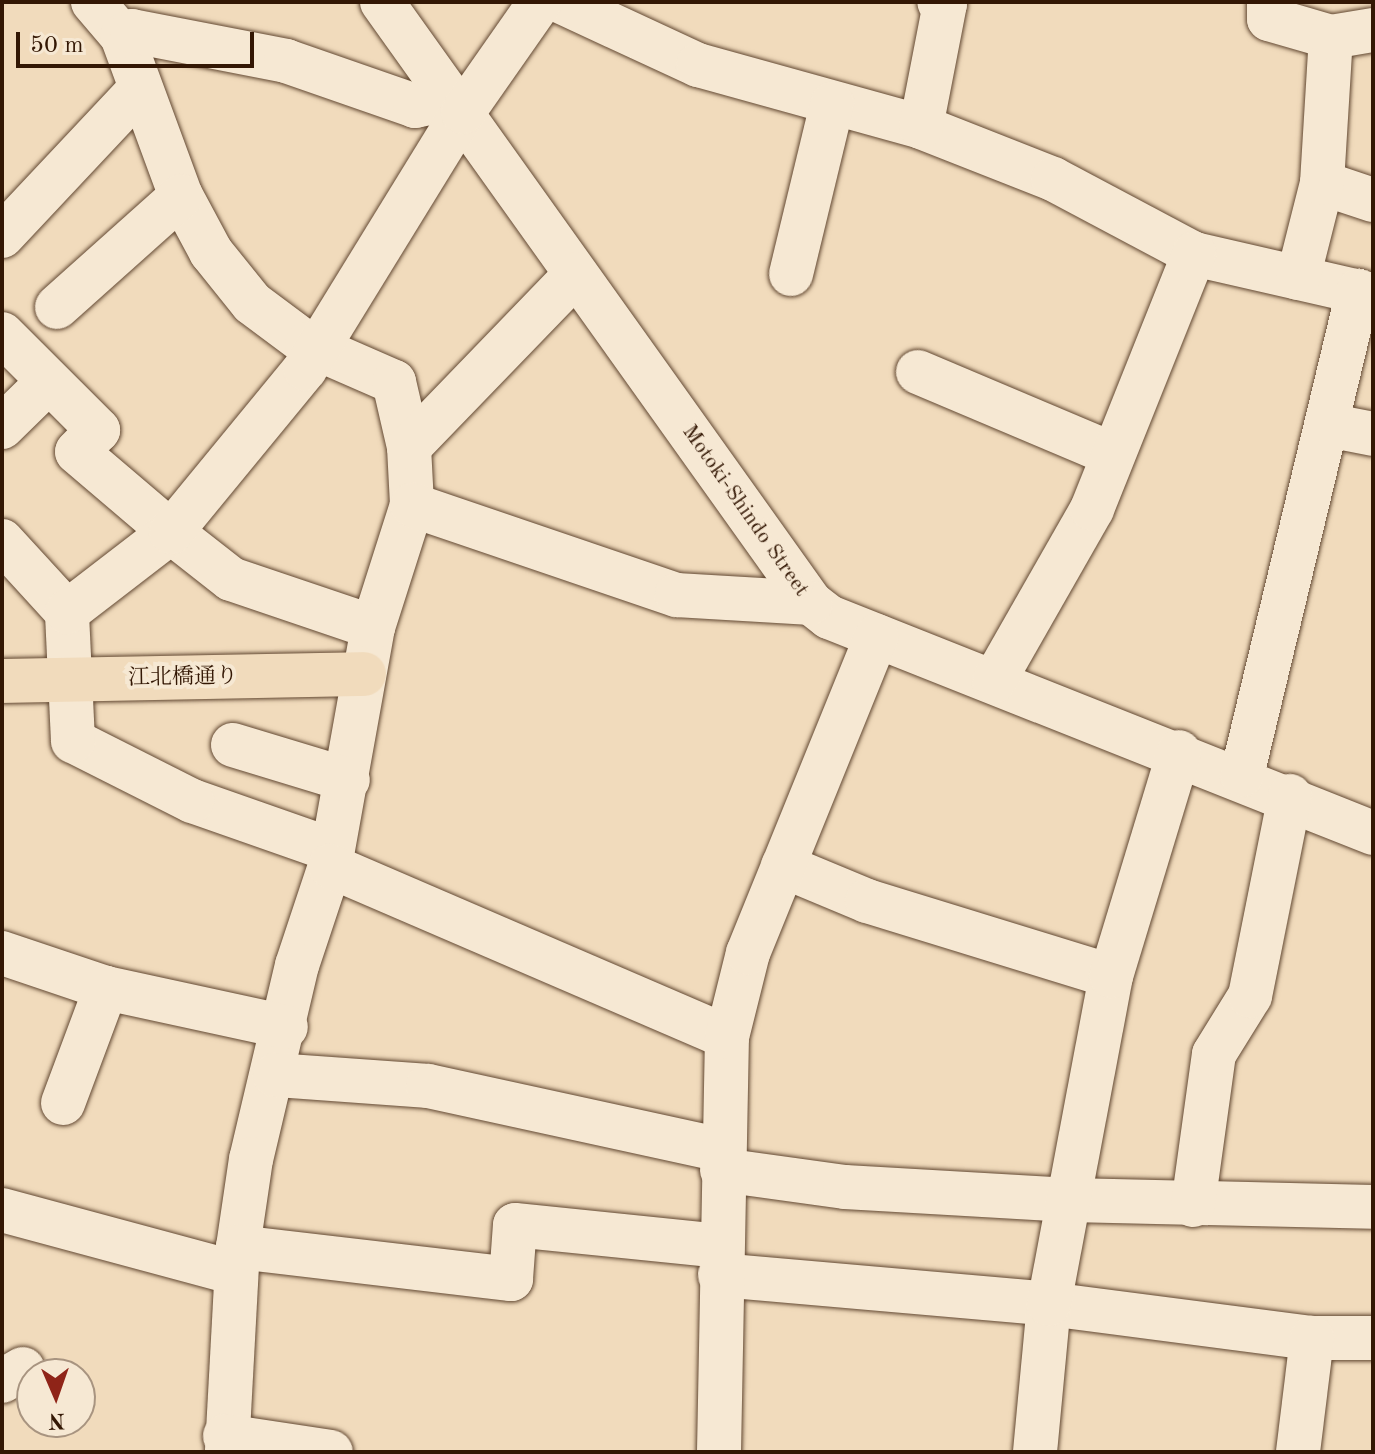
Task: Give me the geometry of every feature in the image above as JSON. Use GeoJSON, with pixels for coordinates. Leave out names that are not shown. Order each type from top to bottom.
{"type":"FeatureCollection","features":[{"type":"Feature","properties":{"kind":"main road","name":"江北橋通り"},"geometry":{"type":"LineString","coordinates":[[2,681],[364,674]]}},
{"type":"Feature","properties":{"kind":"street"},"geometry":{"type":"LineString","coordinates":[[93,2],[122,36],[181,196],[211,252],[252,303],[320,346],[394,382],[409,447],[412,505],[373,627],[348,780],[331,858],[297,965],[275,1075],[251,1159],[237,1260],[226,1444],[331,1452]]}},
{"type":"Feature","properties":{"kind":"street","name":"Motoki-Shindo Street"},"geometry":{"type":"LineString","coordinates":[[382,2],[811,603],[877,636],[1242,775],[1372,828]]}},
{"type":"Feature","properties":{"kind":"street"},"geometry":{"type":"LineString","coordinates":[[67,612],[171,532],[320,346],[458,105],[540,2]]}},
{"type":"Feature","properties":{"kind":"street"},"geometry":{"type":"LineString","coordinates":[[562,2],[698,65],[921,127],[1053,179],[1194,254],[1366,293],[1327,425],[1242,775]]}},
{"type":"Feature","properties":{"kind":"street"},"geometry":{"type":"LineString","coordinates":[[921,127],[945,4],[939,2]]}},
{"type":"Feature","properties":{"kind":"street"},"geometry":{"type":"LineString","coordinates":[[1269,2],[1269,19],[1331,37],[1373,30]]}},
{"type":"Feature","properties":{"kind":"street"},"geometry":{"type":"LineString","coordinates":[[122,36],[132,31],[286,61],[415,106],[458,105]]}},
{"type":"Feature","properties":{"kind":"street"},"geometry":{"type":"LineString","coordinates":[[1298,278],[1322,183],[1331,37]]}},
{"type":"Feature","properties":{"kind":"street"},"geometry":{"type":"LineString","coordinates":[[2,236],[140,89]]}},
{"type":"Feature","properties":{"kind":"street"},"geometry":{"type":"LineString","coordinates":[[791,274],[832,104]]}},
{"type":"Feature","properties":{"kind":"street"},"geometry":{"type":"LineString","coordinates":[[1322,183],[1373,200]]}},
{"type":"Feature","properties":{"kind":"street"},"geometry":{"type":"LineString","coordinates":[[57,307],[181,196]]}},
{"type":"Feature","properties":{"kind":"street"},"geometry":{"type":"LineString","coordinates":[[994,681],[1092,509],[1194,254]]}},
{"type":"Feature","properties":{"kind":"street"},"geometry":{"type":"LineString","coordinates":[[409,447],[576,274]]}},
{"type":"Feature","properties":{"kind":"street"},"geometry":{"type":"LineString","coordinates":[[2,334],[98,430],[77,452],[171,532],[231,579],[373,627]]}},
{"type":"Feature","properties":{"kind":"street"},"geometry":{"type":"LineString","coordinates":[[918,372],[1112,454]]}},
{"type":"Feature","properties":{"kind":"street"},"geometry":{"type":"LineString","coordinates":[[2,427],[48,382]]}},
{"type":"Feature","properties":{"kind":"street"},"geometry":{"type":"LineString","coordinates":[[1327,425],[1373,434]]}},
{"type":"Feature","properties":{"kind":"street"},"geometry":{"type":"LineString","coordinates":[[412,505],[677,595],[811,603]]}},
{"type":"Feature","properties":{"kind":"street"},"geometry":{"type":"LineString","coordinates":[[2,541],[67,612],[66,679],[73,741],[192,801],[331,858],[727,1037]]}},
{"type":"Feature","properties":{"kind":"street"},"geometry":{"type":"LineString","coordinates":[[719,1452],[722,1160],[727,1037],[748,953],[877,636]]}},
{"type":"Feature","properties":{"kind":"street"},"geometry":{"type":"LineString","coordinates":[[233,745],[348,780]]}},
{"type":"Feature","properties":{"kind":"street"},"geometry":{"type":"LineString","coordinates":[[1035,1452],[1049,1304],[1111,976],[1179,752]]}},
{"type":"Feature","properties":{"kind":"street"},"geometry":{"type":"LineString","coordinates":[[1193,1205],[1214,1054],[1250,996],[1290,796]]}},
{"type":"Feature","properties":{"kind":"street"},"geometry":{"type":"LineString","coordinates":[[783,866],[867,901],[1111,976]]}},
{"type":"Feature","properties":{"kind":"street"},"geometry":{"type":"LineString","coordinates":[[2,953],[106,988],[286,1027]]}},
{"type":"Feature","properties":{"kind":"street"},"geometry":{"type":"LineString","coordinates":[[63,1103],[106,988]]}},
{"type":"Feature","properties":{"kind":"street"},"geometry":{"type":"LineString","coordinates":[[275,1075],[428,1086],[722,1160],[845,1187],[1193,1205],[1373,1207]]}},
{"type":"Feature","properties":{"kind":"street"},"geometry":{"type":"LineString","coordinates":[[2,1210],[237,1260],[511,1279],[515,1225],[721,1261],[1312,1338],[1373,1338]]}},
{"type":"Feature","properties":{"kind":"street"},"geometry":{"type":"LineString","coordinates":[[1298,1452],[1312,1338]]}}]}
